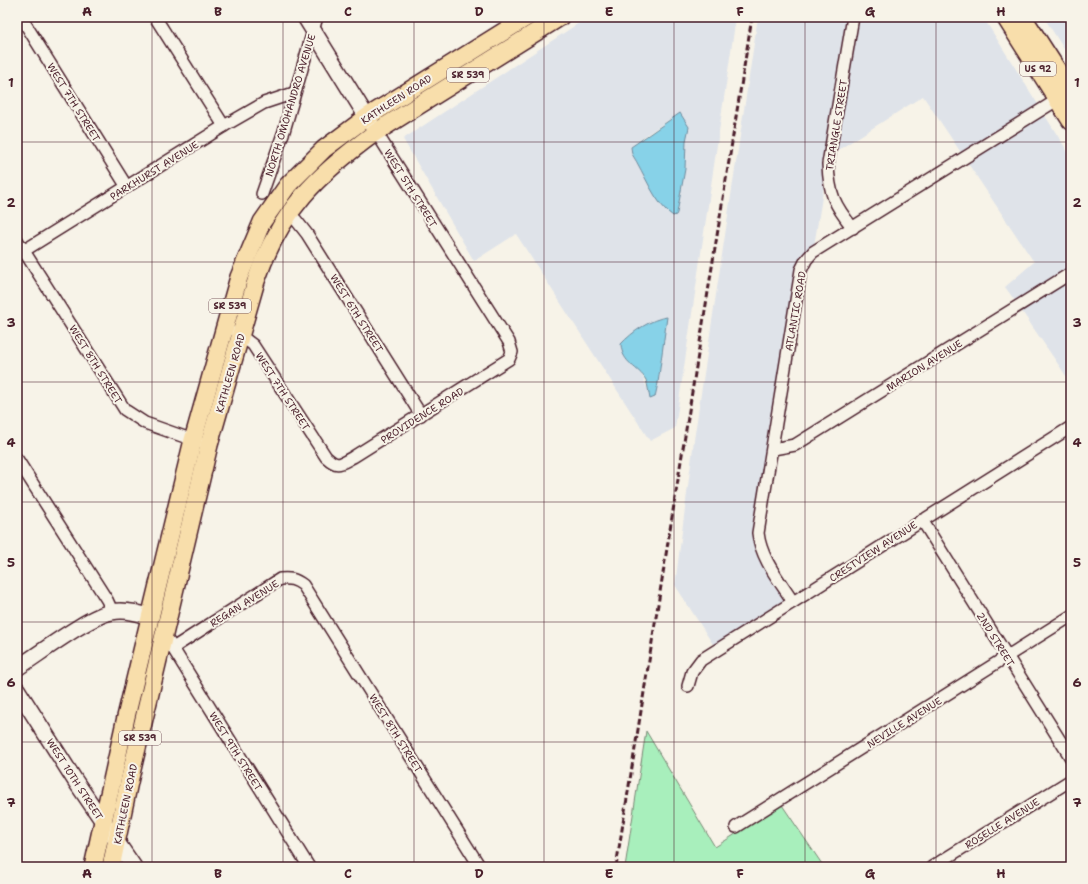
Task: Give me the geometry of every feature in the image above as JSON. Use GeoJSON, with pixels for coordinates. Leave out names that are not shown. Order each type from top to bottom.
{"type":"FeatureCollection","features":[{"type":"Feature","properties":{"kind":"main road","name":"KATHLEEN ROAD"},"geometry":{"type":"LineString","coordinates":[[93,867],[193,440],[239,277],[262,222],[288,186],[324,148],[367,117],[527,17]]}},
{"type":"Feature","properties":{"kind":"main road","name":"US 92"},"geometry":{"type":"LineString","coordinates":[[1006,17],[1068,98]]}},
{"type":"Feature","properties":{"kind":"main road","name":"US 92"},"geometry":{"type":"LineString","coordinates":[[1023,17],[1068,98],[1071,122]]}},
{"type":"Feature","properties":{"kind":"main road","name":"KATHLEEN ROAD"},"geometry":{"type":"LineString","coordinates":[[111,867],[129,782],[169,641],[209,445],[264,256],[289,214],[305,192],[326,170],[376,132],[558,18]]}},
{"type":"Feature","properties":{"kind":"main road"},"geometry":{"type":"LineString","coordinates":[[169,641],[160,626],[158,616],[173,552],[170,539]]}},
{"type":"Feature","properties":{"kind":"street","name":"WEST 7TH STREET"},"geometry":{"type":"LineString","coordinates":[[21,17],[127,187]]}},
{"type":"Feature","properties":{"kind":"street"},"geometry":{"type":"LineString","coordinates":[[155,17],[224,126]]}},
{"type":"Feature","properties":{"kind":"street","name":"WEST 5TH STREET"},"geometry":{"type":"LineString","coordinates":[[305,17],[315,24],[376,132],[509,342],[512,352],[509,360]]}},
{"type":"Feature","properties":{"kind":"street","name":"TRIANGLE STREET"},"geometry":{"type":"LineString","coordinates":[[852,228],[838,210],[832,197],[828,182],[828,164],[853,17]]}},
{"type":"Feature","properties":{"kind":"street","name":"NORTH OMOHANDRO AVENUE"},"geometry":{"type":"LineString","coordinates":[[262,194],[284,131],[294,92],[315,24]]}},
{"type":"Feature","properties":{"kind":"street","name":"PARKHURST AVENUE"},"geometry":{"type":"LineString","coordinates":[[21,253],[224,126],[264,103],[294,92]]}},
{"type":"Feature","properties":{"kind":"street","name":"ATLANTIC ROAD"},"geometry":{"type":"LineString","coordinates":[[793,602],[763,556],[758,533],[773,449],[801,270],[806,260],[813,252],[1068,98]]}},
{"type":"Feature","properties":{"kind":"street","name":"WEST 6TH STREET"},"geometry":{"type":"LineString","coordinates":[[289,214],[307,234],[421,415]]}},
{"type":"Feature","properties":{"kind":"street","name":"WEST 8TH STREET"},"geometry":{"type":"LineString","coordinates":[[17,240],[21,253],[125,410],[145,423],[209,445]]}},
{"type":"Feature","properties":{"kind":"street","name":"MARION AVENUE"},"geometry":{"type":"LineString","coordinates":[[773,449],[795,445],[1071,273]]}},
{"type":"Feature","properties":{"kind":"street","name":"WEST 7TH STREET"},"geometry":{"type":"LineString","coordinates":[[225,326],[241,334],[253,346],[326,457],[333,464]]}},
{"type":"Feature","properties":{"kind":"street","name":"PROVIDENCE ROAD"},"geometry":{"type":"LineString","coordinates":[[333,464],[340,464],[353,457],[509,360]]}},
{"type":"Feature","properties":{"kind":"street","name":"CRESTVIEW AVENUE"},"geometry":{"type":"LineString","coordinates":[[688,686],[692,672],[701,660],[1071,427]]}},
{"type":"Feature","properties":{"kind":"street"},"geometry":{"type":"LineString","coordinates":[[17,459],[107,600],[112,612]]}},
{"type":"Feature","properties":{"kind":"street","name":"2ND STREET"},"geometry":{"type":"LineString","coordinates":[[922,520],[1008,655],[1071,758]]}},
{"type":"Feature","properties":{"kind":"street","name":"REGAN AVENUE"},"geometry":{"type":"LineString","coordinates":[[169,641],[280,579],[289,578],[296,580],[303,585],[312,599]]}},
{"type":"Feature","properties":{"kind":"street","name":"WEST 8TH STREET"},"geometry":{"type":"LineString","coordinates":[[312,599],[480,867]]}},
{"type":"Feature","properties":{"kind":"street"},"geometry":{"type":"LineString","coordinates":[[17,668],[95,618],[112,612],[136,612],[151,617]]}},
{"type":"Feature","properties":{"kind":"street","name":"NEVILLE AVENUE"},"geometry":{"type":"LineString","coordinates":[[736,827],[1071,616]]}},
{"type":"Feature","properties":{"kind":"street","name":"WEST 9TH STREET"},"geometry":{"type":"LineString","coordinates":[[169,641],[309,867]]}},
{"type":"Feature","properties":{"kind":"street","name":"WEST 10TH STREET"},"geometry":{"type":"LineString","coordinates":[[17,689],[134,867]]}},
{"type":"Feature","properties":{"kind":"street","name":"ROSELLE AVENUE"},"geometry":{"type":"LineString","coordinates":[[932,867],[1071,780]]}},
{"type":"Feature","properties":{"kind":"shaded area"},"geometry":{"type":"Polygon","coordinates":[[[588,17],[736,17],[675,428],[650,441],[516,234],[474,261],[403,139],[588,17]],[[680,113],[649,133],[631,147],[632,154],[665,210],[676,215],[685,169],[686,141],[689,127],[680,113]],[[667,317],[660,318],[627,337],[647,388],[655,397],[658,383],[667,317]]]}},
{"type":"Feature","properties":{"kind":"shaded area"},"geometry":{"type":"Polygon","coordinates":[[[758,17],[847,17],[822,164],[824,185],[814,246],[809,249],[753,533],[754,547],[758,558],[786,601],[714,646],[675,585],[694,440],[758,17]]]}},
{"type":"Feature","properties":{"kind":"shaded area"},"geometry":{"type":"Polygon","coordinates":[[[858,17],[983,17],[1039,106],[962,154],[923,96],[835,152],[858,17]]]}},
{"type":"Feature","properties":{"kind":"shaded area"},"geometry":{"type":"Polygon","coordinates":[[[1051,17],[1071,17],[1071,60],[1045,19],[1051,17]]]}},
{"type":"Feature","properties":{"kind":"shaded area"},"geometry":{"type":"Polygon","coordinates":[[[1044,114],[1071,157],[1071,267],[1016,302],[1005,287],[1034,262],[967,162],[1044,114]]]}},
{"type":"Feature","properties":{"kind":"shaded area"},"geometry":{"type":"Polygon","coordinates":[[[1071,279],[1071,383],[1021,310],[1071,279]]]}},
{"type":"Feature","properties":{"kind":"green space"},"geometry":{"type":"Polygon","coordinates":[[[646,731],[715,847],[782,805],[824,867],[625,867],[646,731]]]}},
{"type":"Feature","properties":{"kind":"water"},"geometry":{"type":"Polygon","coordinates":[[[680,113],[689,127],[686,141],[685,169],[677,213],[673,216],[660,204],[650,188],[632,154],[631,147],[680,113]]]}},
{"type":"Feature","properties":{"kind":"water"},"geometry":{"type":"Polygon","coordinates":[[[667,317],[658,383],[655,397],[650,399],[646,380],[624,356],[621,344],[642,327],[655,320],[667,317]]]}},
{"type":"Feature","properties":{"kind":"railway"},"geometry":{"type":"LineString","coordinates":[[616,867],[752,17]]}}]}
